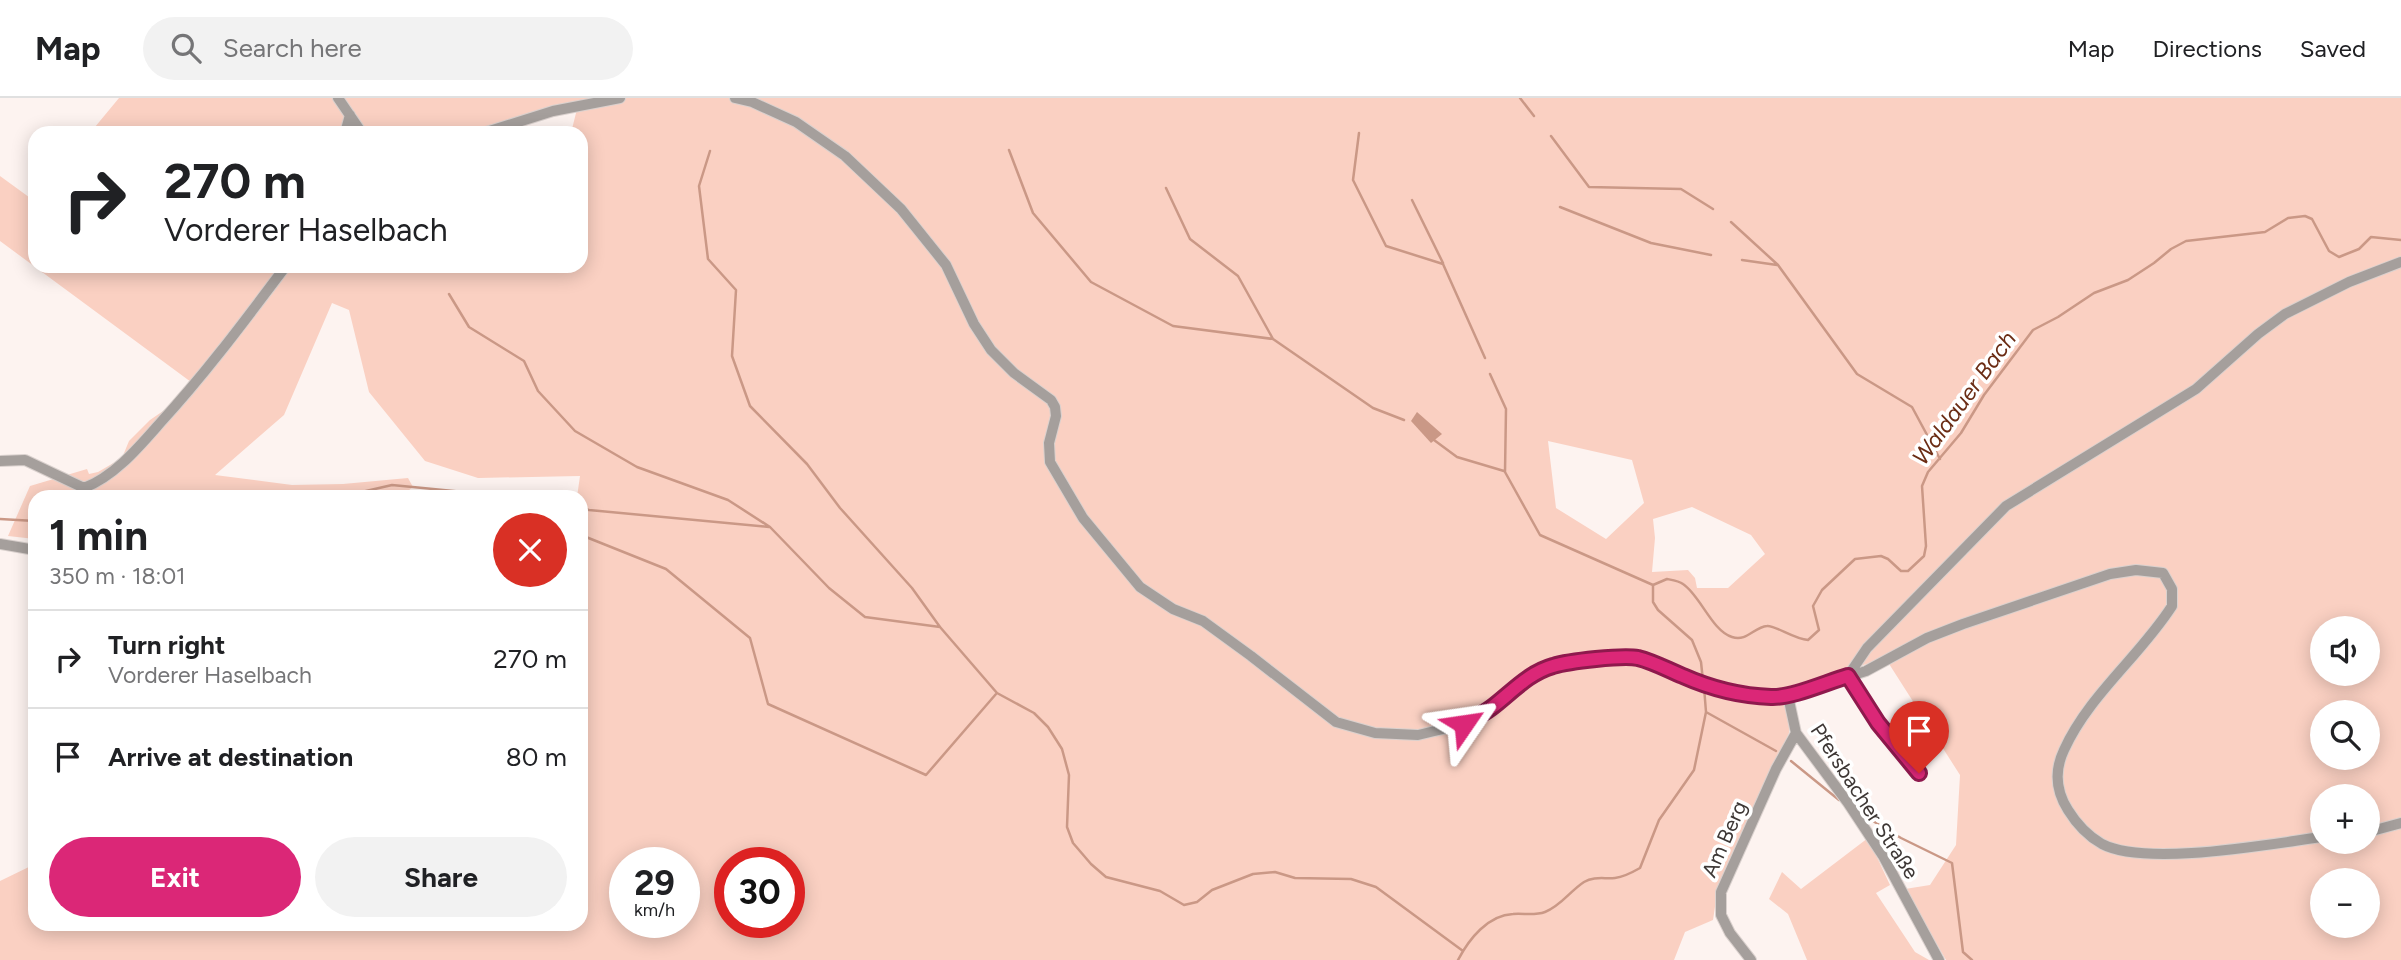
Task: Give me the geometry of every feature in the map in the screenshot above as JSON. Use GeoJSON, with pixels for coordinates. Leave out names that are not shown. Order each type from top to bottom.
{"type":"FeatureCollection","features":[{"type":"Feature","properties":{"kind":"street"},"geometry":{"type":"LineString","coordinates":[[338,98],[357,126]]}},
{"type":"Feature","properties":{"kind":"street"},"geometry":{"type":"LineString","coordinates":[[506,126],[553,111],[620,98]]}},
{"type":"Feature","properties":{"kind":"street"},"geometry":{"type":"LineString","coordinates":[[735,98],[752,102],[796,122],[845,156],[901,209],[946,265],[974,324],[991,350],[1014,373],[1051,400],[1056,416],[1049,443],[1050,462],[1083,518],[1140,587],[1174,609],[1203,621],[1336,722],[1375,733],[1418,735],[1464,724],[1491,708],[1515,687],[1553,666],[1621,657],[1639,659],[1704,684],[1741,694],[1773,698],[1788,696],[1879,666],[1927,638],[2110,574],[2136,570],[2156,571],[2164,573],[2169,580],[2172,606],[2070,738],[2060,759],[2057,782],[2064,803],[2091,837],[2104,845],[2126,851],[2162,854],[2198,852],[2310,838]]}},
{"type":"Feature","properties":{"kind":"street"},"geometry":{"type":"LineString","coordinates":[[347,126],[350,115]]}},
{"type":"Feature","properties":{"kind":"street"},"geometry":{"type":"LineString","coordinates":[[1848,676],[1867,648],[2006,506],[2196,389],[2285,314],[2349,282],[2401,262]]}},
{"type":"Feature","properties":{"kind":"street"},"geometry":{"type":"LineString","coordinates":[[87,490],[132,454],[198,382],[281,273]]}},
{"type":"Feature","properties":{"kind":"street"},"geometry":{"type":"LineString","coordinates":[[0,461],[25,460],[78,490]]}},
{"type":"Feature","properties":{"kind":"street"},"geometry":{"type":"LineString","coordinates":[[0,544],[28,550]]}},
{"type":"Feature","properties":{"kind":"street"},"geometry":{"type":"LineString","coordinates":[[1848,676],[1878,723],[1919,773]]}},
{"type":"Feature","properties":{"kind":"street","name":"Pfersbacher Straße"},"geometry":{"type":"LineString","coordinates":[[1788,696],[1796,733],[1883,856],[1939,960]]}},
{"type":"Feature","properties":{"kind":"street","name":"Am Berg"},"geometry":{"type":"LineString","coordinates":[[1751,960],[1730,933],[1721,915],[1721,892],[1776,769],[1796,733]]}},
{"type":"Feature","properties":{"kind":"street"},"geometry":{"type":"LineString","coordinates":[[2380,829],[2401,824]]}},
{"type":"Feature","properties":{"kind":"shaded area"},"geometry":{"type":"Polygon","coordinates":[[[119,98],[2401,98],[2401,960],[1946,960],[1905,889],[1930,885],[1956,845],[1960,775],[1884,656],[1867,664],[1780,689],[1789,733],[1718,887],[1713,920],[1685,932],[1674,960],[0,960],[0,881],[28,867],[28,931],[588,931],[588,490],[578,490],[580,476],[478,478],[425,461],[369,392],[349,310],[332,303],[284,415],[215,475],[292,485],[408,478],[413,487],[409,490],[28,490],[30,486],[87,469],[89,474],[98,472],[122,458],[129,441],[150,420],[179,400],[191,382],[43,273],[588,273],[588,126],[573,126],[578,105],[525,126],[96,126],[119,98]],[[1548,441],[1556,508],[1606,539],[1644,503],[1632,460],[1548,441]],[[1692,507],[1653,519],[1655,538],[1652,572],[1688,570],[1695,578],[1697,588],[1728,588],[1765,554],[1751,535],[1692,507]]]}},
{"type":"Feature","properties":{"kind":"shaded area"},"geometry":{"type":"Polygon","coordinates":[[[0,176],[28,196],[28,262],[0,241],[0,176]]]}},
{"type":"Feature","properties":{"kind":"shaded area"},"geometry":{"type":"Polygon","coordinates":[[[1417,412],[1442,434],[1431,443],[1411,421],[1417,412]]]}},
{"type":"Feature","properties":{"kind":"shaded area"},"geometry":{"type":"Polygon","coordinates":[[[28,491],[28,538],[8,536],[28,491]]]}},
{"type":"Feature","properties":{"kind":"shaded area"},"geometry":{"type":"Polygon","coordinates":[[[1868,838],[1890,885],[1876,893],[1915,952],[1929,960],[1807,960],[1788,914],[1769,899],[1782,872],[1801,889],[1868,838]]]}},
{"type":"Feature","properties":{"kind":"waterway"},"geometry":{"type":"LineString","coordinates":[[1520,98],[1534,116]]}},
{"type":"Feature","properties":{"kind":"waterway"},"geometry":{"type":"LineString","coordinates":[[1359,133],[1353,180],[1386,246],[1443,264],[1485,358]]}},
{"type":"Feature","properties":{"kind":"waterway"},"geometry":{"type":"LineString","coordinates":[[1551,136],[1589,187],[1681,189],[1713,209]]}},
{"type":"Feature","properties":{"kind":"waterway"},"geometry":{"type":"LineString","coordinates":[[1009,150],[1033,213],[1091,282],[1173,326],[1273,339],[1373,408],[1404,420]]}},
{"type":"Feature","properties":{"kind":"waterway"},"geometry":{"type":"LineString","coordinates":[[710,151],[699,186],[708,259],[736,290],[732,356],[750,406],[807,464],[840,508],[912,588],[940,627],[997,693],[1034,713],[1048,727],[1062,749],[1069,775],[1067,827],[1073,843],[1091,864],[1106,877],[1160,891],[1184,905],[1197,902],[1212,890],[1253,874],[1275,872],[1295,878],[1351,879],[1376,887],[1463,951]]}},
{"type":"Feature","properties":{"kind":"waterway"},"geometry":{"type":"LineString","coordinates":[[1166,188],[1190,239],[1238,276],[1273,339]]}},
{"type":"Feature","properties":{"kind":"waterway"},"geometry":{"type":"LineString","coordinates":[[1412,200],[1443,263]]}},
{"type":"Feature","properties":{"kind":"waterway"},"geometry":{"type":"LineString","coordinates":[[1560,207],[1651,243],[1711,255]]}},
{"type":"Feature","properties":{"kind":"waterway","name":"Waldauer Bach"},"geometry":{"type":"LineString","coordinates":[[1703,681],[1701,662],[1692,640],[1658,610],[1653,602],[1653,585],[1667,579],[1683,584],[1718,628],[1732,637],[1742,638],[1767,626],[1808,640],[1819,630],[1813,606],[1822,590],[1855,559],[1881,556],[1901,571],[1908,571],[1924,556],[1926,546],[1922,486],[1928,472],[1961,433],[1984,395],[2033,330],[2094,293],[2128,280],[2186,241],[2265,232],[2288,218],[2305,216],[2312,219],[2329,251],[2339,257],[2359,249],[2371,237],[2401,240]]}},
{"type":"Feature","properties":{"kind":"waterway"},"geometry":{"type":"LineString","coordinates":[[1731,222],[1778,265],[1857,374],[1912,407],[1940,459]]}},
{"type":"Feature","properties":{"kind":"waterway"},"geometry":{"type":"LineString","coordinates":[[1742,260],[1777,265]]}},
{"type":"Feature","properties":{"kind":"waterway"},"geometry":{"type":"LineString","coordinates":[[449,294],[469,327],[524,361],[538,391],[575,431],[637,467],[728,500],[770,527],[829,588],[865,617],[940,627]]}},
{"type":"Feature","properties":{"kind":"waterway"},"geometry":{"type":"LineString","coordinates":[[1490,374],[1506,409],[1505,472],[1540,535],[1653,585]]}},
{"type":"Feature","properties":{"kind":"waterway"},"geometry":{"type":"LineString","coordinates":[[1434,440],[1457,457],[1504,471]]}},
{"type":"Feature","properties":{"kind":"waterway"},"geometry":{"type":"LineString","coordinates":[[370,490],[392,485],[443,490]]}},
{"type":"Feature","properties":{"kind":"waterway"},"geometry":{"type":"LineString","coordinates":[[588,510],[769,527]]}},
{"type":"Feature","properties":{"kind":"waterway"},"geometry":{"type":"LineString","coordinates":[[0,519],[28,521]]}},
{"type":"Feature","properties":{"kind":"waterway"},"geometry":{"type":"LineString","coordinates":[[588,538],[666,569],[750,638],[768,704],[926,775],[996,694]]}},
{"type":"Feature","properties":{"kind":"waterway","name":"Waldauer Bach"},"geometry":{"type":"LineString","coordinates":[[1458,960],[1474,936],[1495,919],[1504,915],[1545,912],[1588,880],[1618,877],[1640,868],[1659,820],[1694,770],[1706,712],[1704,687]]}},
{"type":"Feature","properties":{"kind":"waterway"},"geometry":{"type":"LineString","coordinates":[[1706,712],[1776,751]]}},
{"type":"Feature","properties":{"kind":"waterway"},"geometry":{"type":"LineString","coordinates":[[1791,761],[1839,800]]}},
{"type":"Feature","properties":{"kind":"waterway"},"geometry":{"type":"LineString","coordinates":[[1868,818],[1952,863],[1963,952],[1972,960]]}},
{"type":"Feature","properties":{"kind":"route"},"geometry":{"type":"LineString","coordinates":[[1464,724],[1491,708],[1515,687],[1553,666],[1621,657],[1639,659],[1709,686],[1773,698],[1788,696],[1848,676],[1878,723],[1919,773]]}}]}
